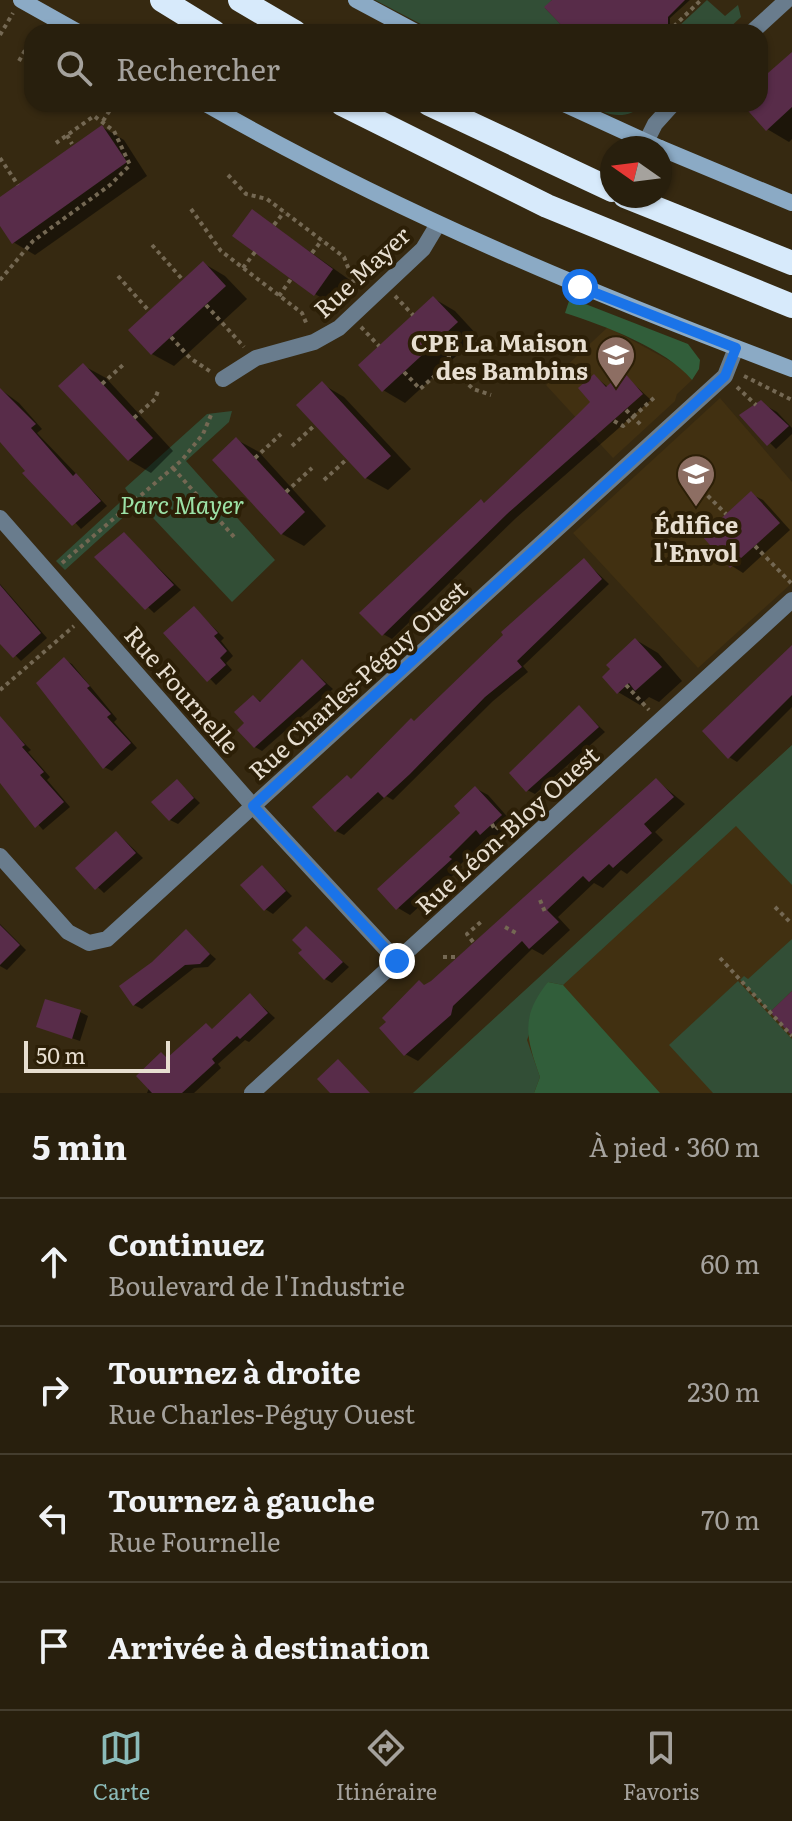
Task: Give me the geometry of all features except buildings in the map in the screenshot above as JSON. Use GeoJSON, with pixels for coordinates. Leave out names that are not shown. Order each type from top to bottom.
{"type":"FeatureCollection","features":[{"type":"Feature","properties":{"kind":"highway"},"geometry":{"type":"LineString","coordinates":[[162,0],[201,24]]}},
{"type":"Feature","properties":{"kind":"highway"},"geometry":{"type":"LineString","coordinates":[[240,0],[281,24]]}},
{"type":"Feature","properties":{"kind":"highway"},"geometry":{"type":"LineString","coordinates":[[358,112],[547,206],[792,306]]}},
{"type":"Feature","properties":{"kind":"highway"},"geometry":{"type":"LineString","coordinates":[[446,112],[600,184]]}},
{"type":"Feature","properties":{"kind":"highway"},"geometry":{"type":"LineString","coordinates":[[655,208],[792,263]]}},
{"type":"Feature","properties":{"kind":"street"},"geometry":{"type":"LineString","coordinates":[[356,0],[401,24]]}},
{"type":"Feature","properties":{"kind":"street"},"geometry":{"type":"LineString","coordinates":[[761,24],[787,0]]}},
{"type":"Feature","properties":{"kind":"street"},"geometry":{"type":"LineString","coordinates":[[18,5],[60,24]]}},
{"type":"Feature","properties":{"kind":"street"},"geometry":{"type":"LineString","coordinates":[[221,112],[438,224],[580,287],[792,369]]}},
{"type":"Feature","properties":{"kind":"street"},"geometry":{"type":"LineString","coordinates":[[581,112],[633,136]]}},
{"type":"Feature","properties":{"kind":"street"},"geometry":{"type":"LineString","coordinates":[[657,136],[660,117],[665,112]]}},
{"type":"Feature","properties":{"kind":"street"},"geometry":{"type":"LineString","coordinates":[[672,153],[792,203]]}},
{"type":"Feature","properties":{"kind":"street","name":"Rue Mayer"},"geometry":{"type":"LineString","coordinates":[[223,379],[253,360],[314,342],[358,312],[423,249],[438,224]]}},
{"type":"Feature","properties":{"kind":"street","name":"Rue Charles-Péguy Ouest"},"geometry":{"type":"LineString","coordinates":[[0,856],[68,932],[89,943],[100,942],[725,376],[736,348]]}},
{"type":"Feature","properties":{"kind":"street","name":"Rue Fournelle"},"geometry":{"type":"LineString","coordinates":[[0,518],[253,806],[397,961]]}},
{"type":"Feature","properties":{"kind":"street","name":"Rue Léon-Bloy Ouest"},"geometry":{"type":"LineString","coordinates":[[252,1093],[792,600]]}},
{"type":"Feature","properties":{"kind":"path"},"geometry":{"type":"LineString","coordinates":[[676,24],[701,0]]}},
{"type":"Feature","properties":{"kind":"path"},"geometry":{"type":"LineString","coordinates":[[0,35],[18,5]]}},
{"type":"Feature","properties":{"kind":"path"},"geometry":{"type":"LineString","coordinates":[[19,61],[24,52]]}},
{"type":"Feature","properties":{"kind":"path"},"geometry":{"type":"LineString","coordinates":[[103,121],[109,112]]}},
{"type":"Feature","properties":{"kind":"path"},"geometry":{"type":"LineString","coordinates":[[0,280],[33,241],[102,191],[130,165],[114,131],[94,116],[56,143]]}},
{"type":"Feature","properties":{"kind":"path"},"geometry":{"type":"LineString","coordinates":[[67,135],[72,144]]}},
{"type":"Feature","properties":{"kind":"path"},"geometry":{"type":"LineString","coordinates":[[0,158],[18,185]]}},
{"type":"Feature","properties":{"kind":"path"},"geometry":{"type":"LineString","coordinates":[[228,175],[246,194],[267,199],[344,257],[358,312],[379,346]]}},
{"type":"Feature","properties":{"kind":"path"},"geometry":{"type":"LineString","coordinates":[[95,183],[102,191]]}},
{"type":"Feature","properties":{"kind":"path"},"geometry":{"type":"LineString","coordinates":[[191,209],[221,251],[302,313],[314,342]]}},
{"type":"Feature","properties":{"kind":"path"},"geometry":{"type":"LineString","coordinates":[[274,225],[284,212]]}},
{"type":"Feature","properties":{"kind":"path"},"geometry":{"type":"LineString","coordinates":[[43,223],[49,231]]}},
{"type":"Feature","properties":{"kind":"path"},"geometry":{"type":"LineString","coordinates":[[312,253],[322,240]]}},
{"type":"Feature","properties":{"kind":"path"},"geometry":{"type":"LineString","coordinates":[[152,245],[182,279]]}},
{"type":"Feature","properties":{"kind":"path"},"geometry":{"type":"LineString","coordinates":[[243,268],[255,252]]}},
{"type":"Feature","properties":{"kind":"path"},"geometry":{"type":"LineString","coordinates":[[118,276],[149,311]]}},
{"type":"Feature","properties":{"kind":"path"},"geometry":{"type":"LineString","coordinates":[[279,296],[291,279]]}},
{"type":"Feature","properties":{"kind":"path"},"geometry":{"type":"LineString","coordinates":[[385,286],[413,315]]}},
{"type":"Feature","properties":{"kind":"path"},"geometry":{"type":"LineString","coordinates":[[206,305],[253,360]]}},
{"type":"Feature","properties":{"kind":"path"},"geometry":{"type":"LineString","coordinates":[[171,337],[190,358],[223,379]]}},
{"type":"Feature","properties":{"kind":"path"},"geometry":{"type":"LineString","coordinates":[[404,372],[420,389],[448,364],[449,356],[437,342]]}},
{"type":"Feature","properties":{"kind":"path"},"geometry":{"type":"LineString","coordinates":[[102,384],[124,364]]}},
{"type":"Feature","properties":{"kind":"path"},"geometry":{"type":"LineString","coordinates":[[448,364],[473,389],[491,395]]}},
{"type":"Feature","properties":{"kind":"path"},"geometry":{"type":"LineString","coordinates":[[743,376],[792,400]]}},
{"type":"Feature","properties":{"kind":"path"},"geometry":{"type":"LineString","coordinates":[[728,393],[736,386],[756,405]]}},
{"type":"Feature","properties":{"kind":"path"},"geometry":{"type":"LineString","coordinates":[[134,418],[155,399],[158,391]]}},
{"type":"Feature","properties":{"kind":"path"},"geometry":{"type":"LineString","coordinates":[[614,421],[623,426],[656,396]]}},
{"type":"Feature","properties":{"kind":"path"},"geometry":{"type":"LineString","coordinates":[[626,410],[644,429]]}},
{"type":"Feature","properties":{"kind":"path"},"geometry":{"type":"LineString","coordinates":[[60,565],[136,496],[159,484],[203,434],[211,415]]}},
{"type":"Feature","properties":{"kind":"path"},"geometry":{"type":"LineString","coordinates":[[292,446],[315,425]]}},
{"type":"Feature","properties":{"kind":"path"},"geometry":{"type":"LineString","coordinates":[[255,458],[281,434]]}},
{"type":"Feature","properties":{"kind":"path"},"geometry":{"type":"LineString","coordinates":[[324,480],[347,459]]}},
{"type":"Feature","properties":{"kind":"path"},"geometry":{"type":"LineString","coordinates":[[173,468],[235,538]]}},
{"type":"Feature","properties":{"kind":"path"},"geometry":{"type":"LineString","coordinates":[[286,492],[312,468]]}},
{"type":"Feature","properties":{"kind":"path"},"geometry":{"type":"LineString","coordinates":[[702,490],[726,514]]}},
{"type":"Feature","properties":{"kind":"path"},"geometry":{"type":"LineString","coordinates":[[755,546],[791,583]]}},
{"type":"Feature","properties":{"kind":"path"},"geometry":{"type":"LineString","coordinates":[[0,690],[76,624]]}},
{"type":"Feature","properties":{"kind":"path"},"geometry":{"type":"LineString","coordinates":[[626,685],[659,720]]}},
{"type":"Feature","properties":{"kind":"path"},"geometry":{"type":"LineString","coordinates":[[492,824],[495,830],[505,820],[526,842]]}},
{"type":"Feature","properties":{"kind":"path"},"geometry":{"type":"LineString","coordinates":[[540,900],[545,912]]}},
{"type":"Feature","properties":{"kind":"path"},"geometry":{"type":"LineString","coordinates":[[775,907],[792,924]]}},
{"type":"Feature","properties":{"kind":"path"},"geometry":{"type":"LineString","coordinates":[[473,942],[467,934],[482,921]]}},
{"type":"Feature","properties":{"kind":"path"},"geometry":{"type":"LineString","coordinates":[[505,927],[518,934]]}},
{"type":"Feature","properties":{"kind":"path"},"geometry":{"type":"LineString","coordinates":[[443,957],[457,957]]}},
{"type":"Feature","properties":{"kind":"path"},"geometry":{"type":"LineString","coordinates":[[720,958],[792,1036]]}},
{"type":"Feature","properties":{"kind":"shaded area","name":"CPE La Maison des Bambins"},"geometry":{"type":"Polygon","coordinates":[[[608,327],[681,367],[692,380],[677,394],[675,401],[613,458],[546,385],[608,327]]]}},
{"type":"Feature","properties":{"kind":"shaded area","name":"Édifice l'Envol"},"geometry":{"type":"Polygon","coordinates":[[[720,398],[792,482],[792,583],[698,668],[573,533],[720,398]]]}},
{"type":"Feature","properties":{"kind":"shaded area"},"geometry":{"type":"Polygon","coordinates":[[[792,745],[792,1093],[413,1093],[542,975],[792,745]]]}},
{"type":"Feature","properties":{"kind":"green space"},"geometry":{"type":"Polygon","coordinates":[[[375,0],[552,0],[545,8],[560,24],[421,24],[375,0]]]}},
{"type":"Feature","properties":{"kind":"green space"},"geometry":{"type":"Polygon","coordinates":[[[707,0],[725,16],[738,5],[741,17],[734,24],[681,24],[707,0]]]}},
{"type":"Feature","properties":{"kind":"green space"},"geometry":{"type":"Polygon","coordinates":[[[605,112],[633,112],[623,115],[605,112]]]}},
{"type":"Feature","properties":{"kind":"green space"},"geometry":{"type":"Polygon","coordinates":[[[570,298],[688,344],[700,360],[699,369],[692,380],[650,348],[616,331],[565,313],[570,298]]]}},
{"type":"Feature","properties":{"kind":"green space","name":"Parc Mayer"},"geometry":{"type":"Polygon","coordinates":[[[232,411],[229,422],[186,461],[275,560],[232,602],[139,503],[65,570],[56,561],[129,494],[125,488],[207,414],[232,411]]]}},
{"type":"Feature","properties":{"kind":"green space"},"geometry":{"type":"Polygon","coordinates":[[[792,745],[792,885],[736,826],[563,985],[548,982],[527,1040],[540,1077],[534,1093],[413,1093],[792,745]]]}},
{"type":"Feature","properties":{"kind":"green space"},"geometry":{"type":"Polygon","coordinates":[[[792,939],[792,991],[770,1012],[740,980],[744,976],[748,979],[792,939]]]}},
{"type":"Feature","properties":{"kind":"green space"},"geometry":{"type":"Polygon","coordinates":[[[738,981],[792,1039],[792,1093],[713,1093],[669,1045],[738,981]]]}},
{"type":"Feature","properties":{"kind":"green space"},"geometry":{"type":"Polygon","coordinates":[[[548,982],[563,985],[660,1093],[534,1093],[540,1077],[531,1050],[529,1017],[548,982]]]}},
{"type":"Feature","properties":{"kind":"place","name":"CPE La Maison des Bambins"},"geometry":{"type":"Point","coordinates":[616,389]}},
{"type":"Feature","properties":{"kind":"place","name":"Édifice l'Envol"},"geometry":{"type":"Point","coordinates":[696,508]}},
{"type":"Feature","properties":{"kind":"route"},"geometry":{"type":"LineString","coordinates":[[397,961],[253,806],[725,376],[736,348],[580,287]]}}]}
